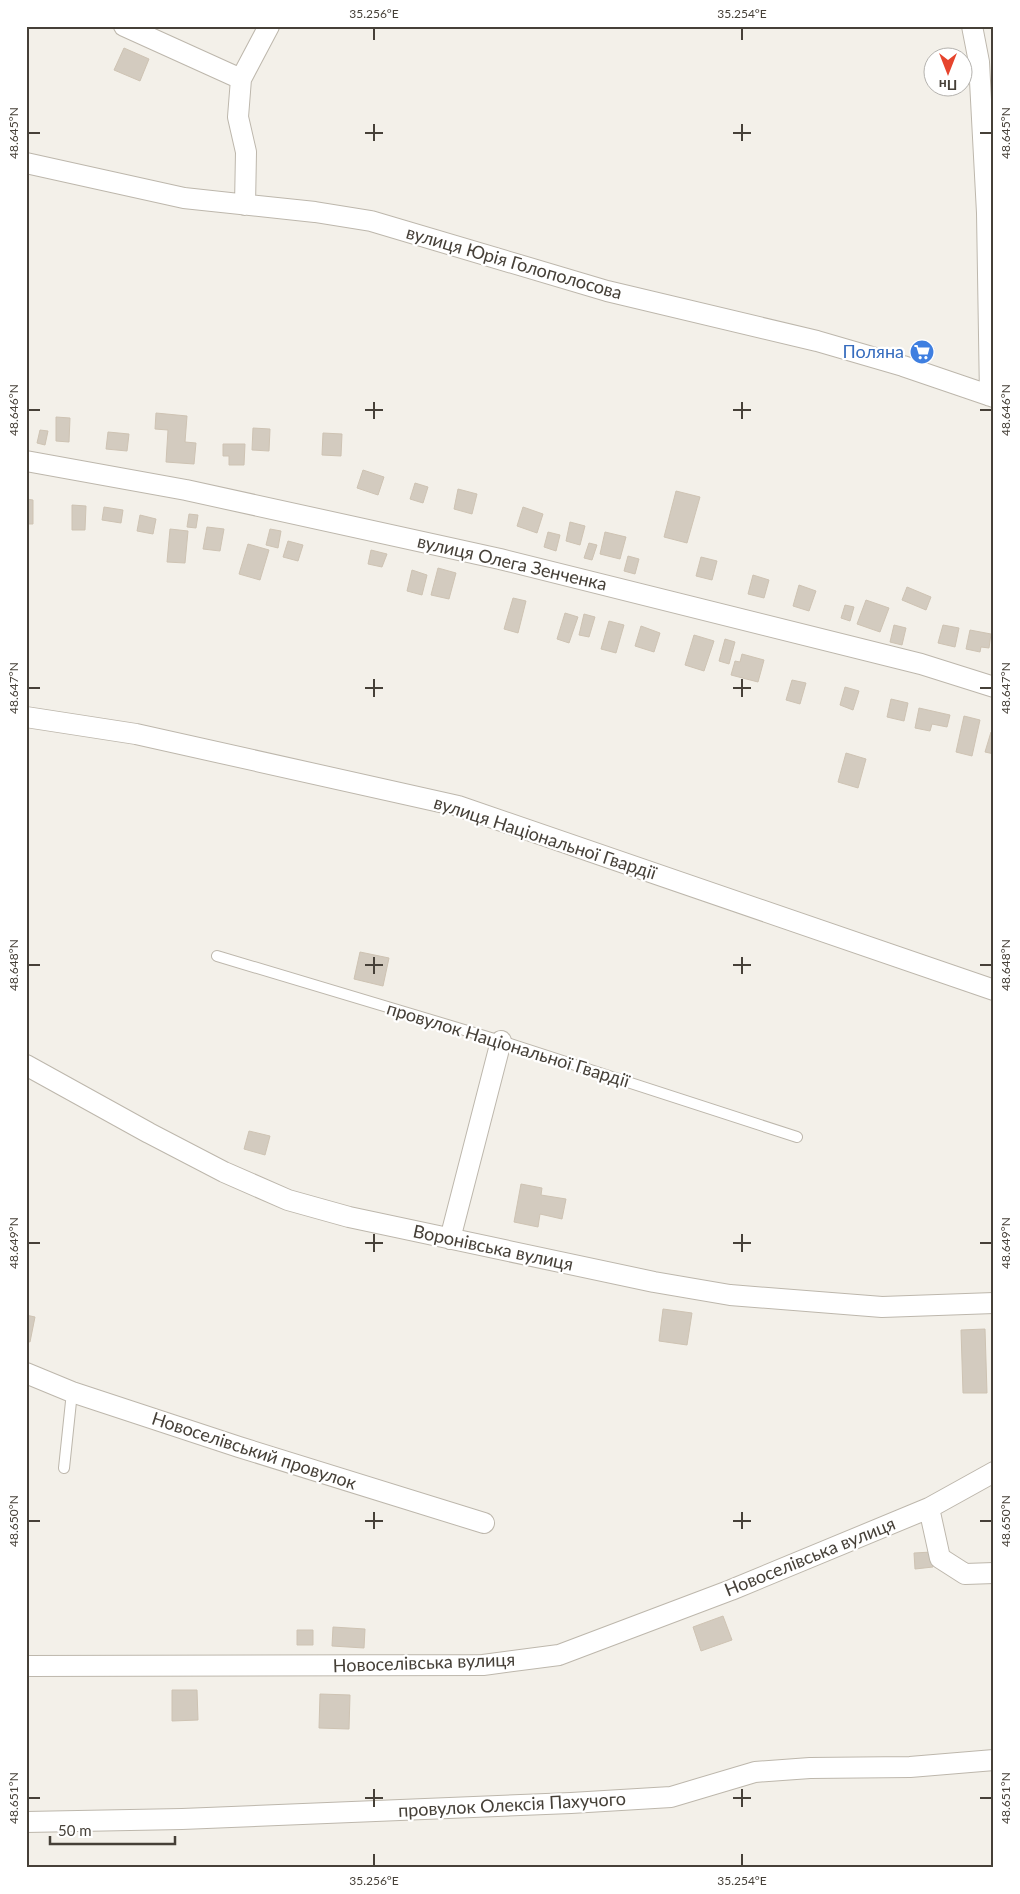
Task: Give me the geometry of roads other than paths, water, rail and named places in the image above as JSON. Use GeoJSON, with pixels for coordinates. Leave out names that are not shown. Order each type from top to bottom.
{"type":"FeatureCollection","features":[{"type":"Feature","properties":{"kind":"street"},"geometry":{"type":"LineString","coordinates":[[124,26],[241,79]]}},
{"type":"Feature","properties":{"kind":"street"},"geometry":{"type":"LineString","coordinates":[[245,205],[246,152],[238,117],[241,79],[269,26]]}},
{"type":"Feature","properties":{"kind":"street"},"geometry":{"type":"LineString","coordinates":[[972,26],[979,62],[988,213],[992,397]]}},
{"type":"Feature","properties":{"kind":"street","name":"вулиця Юрія Голополосова"},"geometry":{"type":"LineString","coordinates":[[26,163],[184,198],[315,212],[371,221],[607,292],[817,341],[903,366],[992,397]]}},
{"type":"Feature","properties":{"kind":"street","name":"вулиця Олега Зенченка"},"geometry":{"type":"LineString","coordinates":[[26,460],[186,490],[500,559],[921,664],[994,687]]}},
{"type":"Feature","properties":{"kind":"street","name":"вулиця Національної Гвардії"},"geometry":{"type":"LineString","coordinates":[[26,717],[136,734],[458,806],[994,990]]}},
{"type":"Feature","properties":{"kind":"street"},"geometry":{"type":"LineString","coordinates":[[450,1239],[501,1041]]}},
{"type":"Feature","properties":{"kind":"street","name":"Воронівська вулиця"},"geometry":{"type":"LineString","coordinates":[[26,1065],[224,1172],[288,1200],[349,1217],[654,1282],[730,1295],[882,1307],[994,1303]]}},
{"type":"Feature","properties":{"kind":"street","name":"Новоселівський провулок"},"geometry":{"type":"LineString","coordinates":[[26,1373],[72,1392],[238,1447],[484,1523]]}},
{"type":"Feature","properties":{"kind":"street","name":"Новоселівська вулиця"},"geometry":{"type":"LineString","coordinates":[[26,1666],[483,1665],[559,1656],[731,1590],[929,1508],[994,1472]]}},
{"type":"Feature","properties":{"kind":"street"},"geometry":{"type":"LineString","coordinates":[[929,1508],[940,1558],[965,1574],[994,1573]]}},
{"type":"Feature","properties":{"kind":"street","name":"провулок Олексія Пахучого"},"geometry":{"type":"LineString","coordinates":[[26,1822],[182,1819],[671,1797],[755,1772],[810,1768],[910,1766],[994,1760]]}},
{"type":"Feature","properties":{"kind":"lane","name":"провулок Національної Гвардії"},"geometry":{"type":"LineString","coordinates":[[217,956],[501,1041],[797,1137]]}},
{"type":"Feature","properties":{"kind":"lane"},"geometry":{"type":"LineString","coordinates":[[64,1468],[72,1392]]}},
{"type":"Feature","properties":{"kind":"place","name":"Поляна"},"geometry":{"type":"Point","coordinates":[922,352]}}]}
